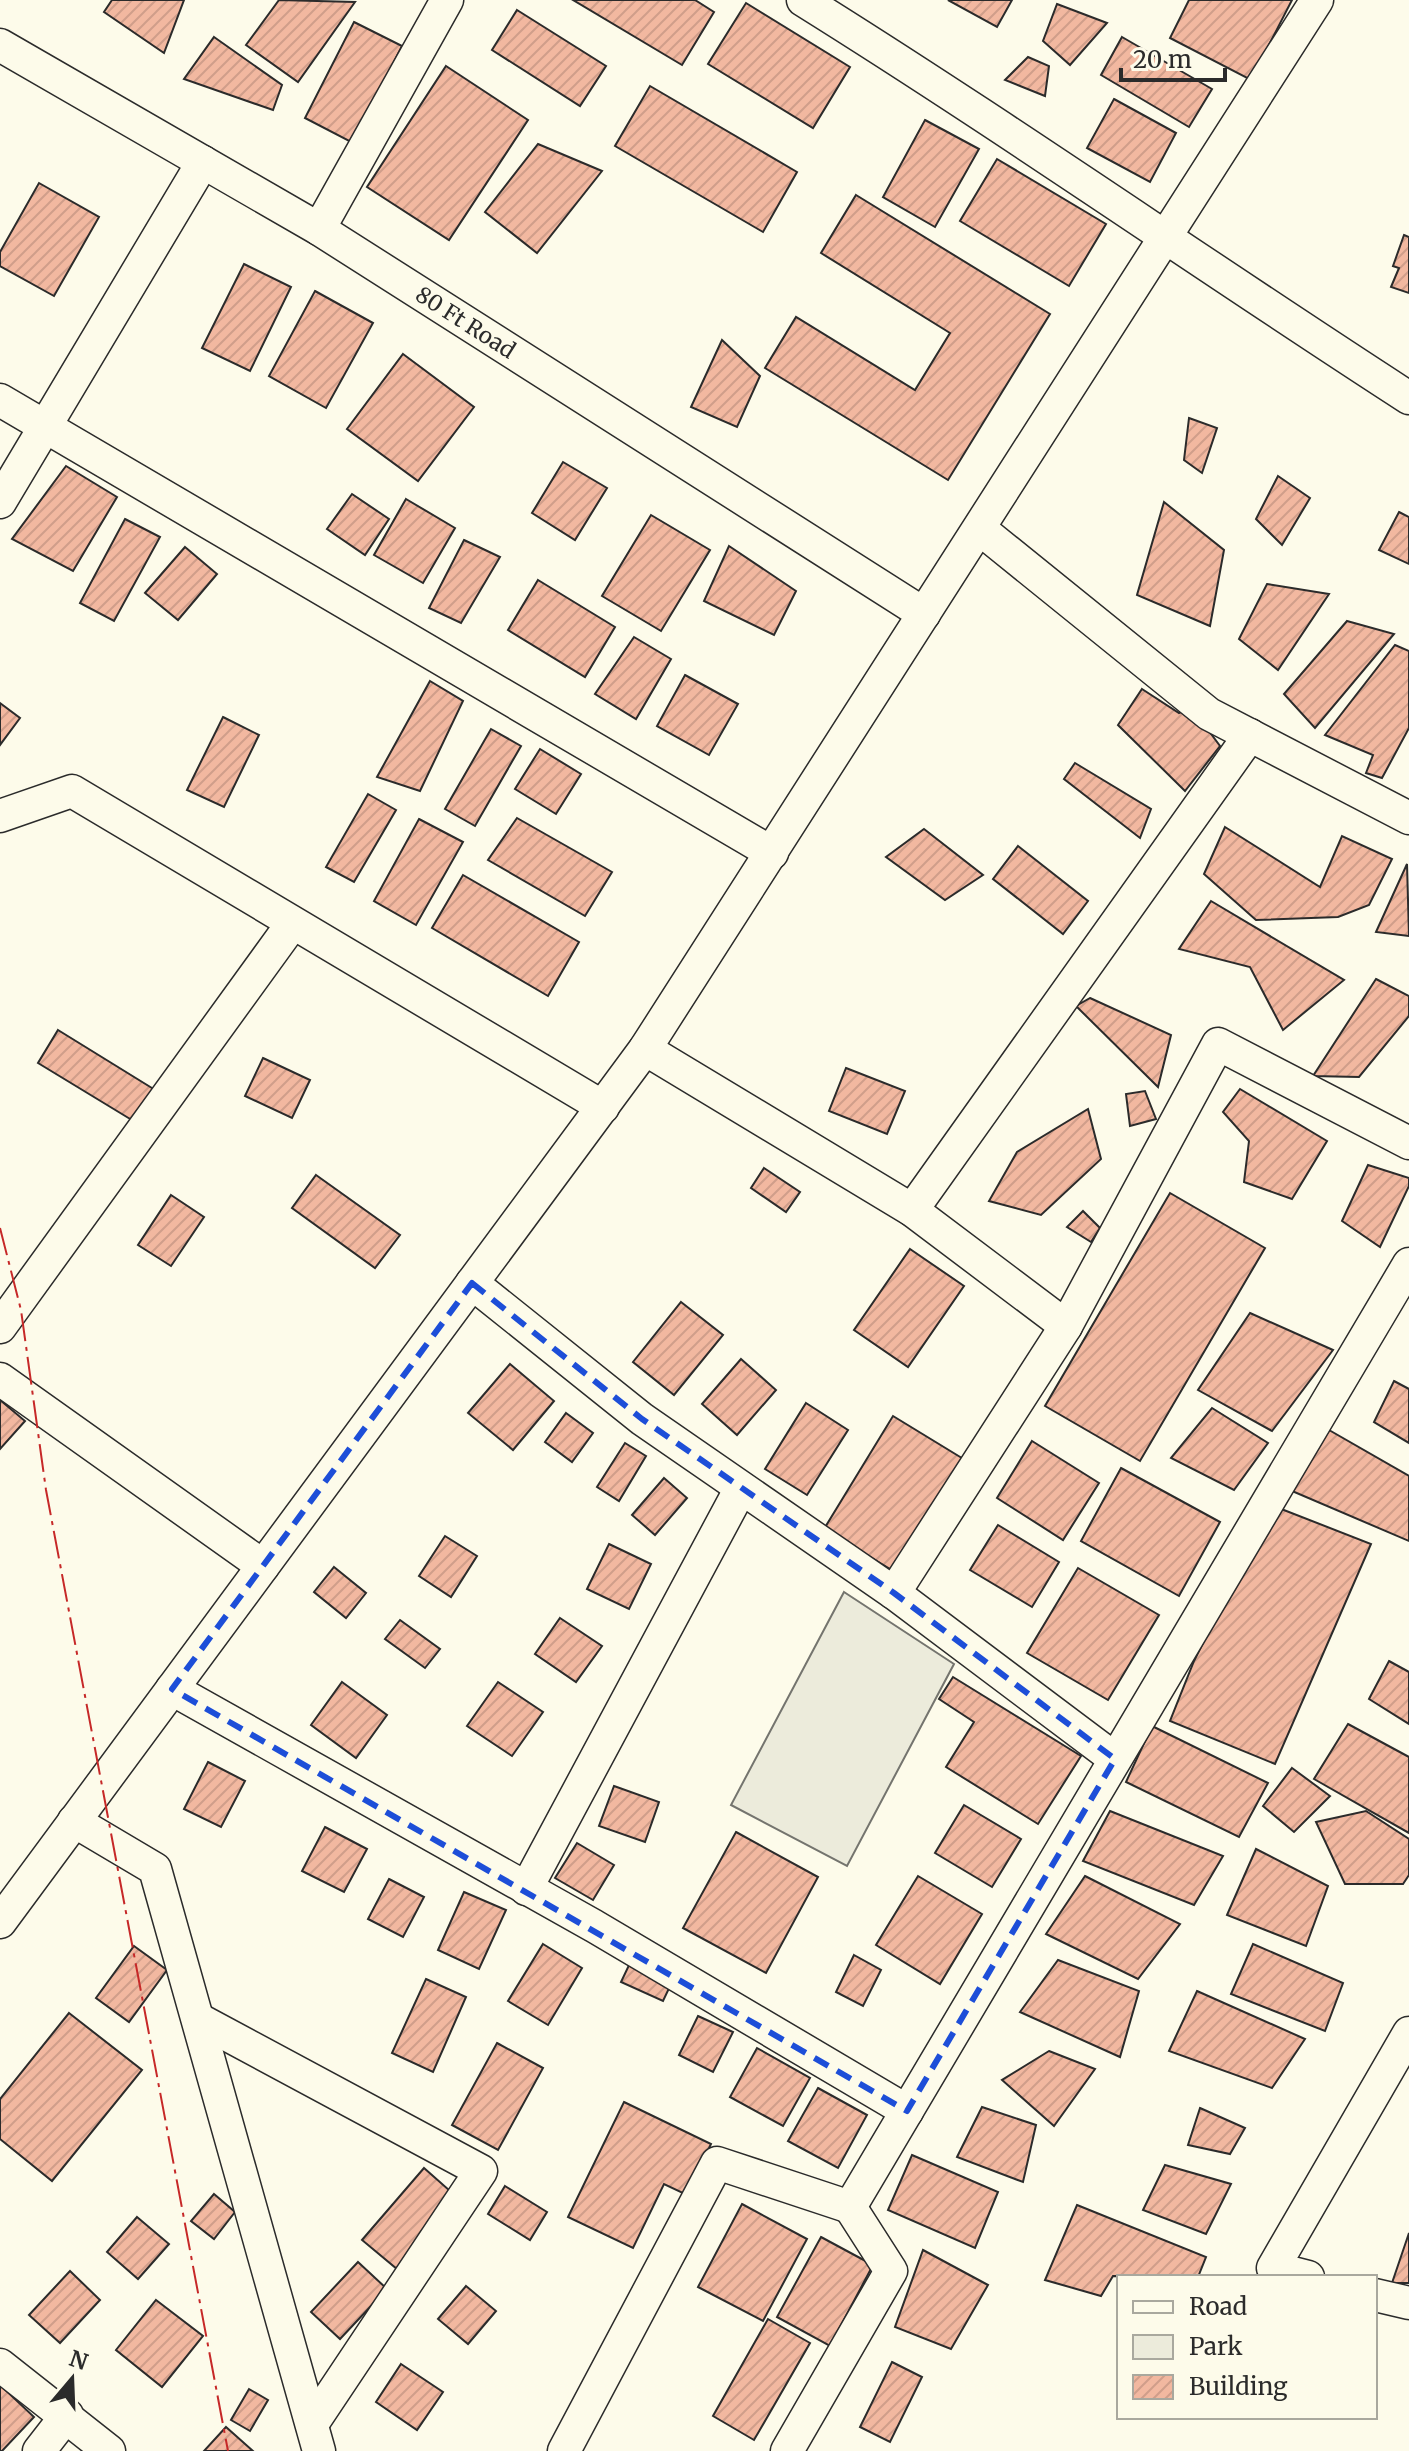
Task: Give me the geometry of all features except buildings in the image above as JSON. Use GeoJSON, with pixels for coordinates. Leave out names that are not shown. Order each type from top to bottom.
{"type":"FeatureCollection","features":[{"type":"Feature","properties":{"kind":"street"},"geometry":{"type":"LineString","coordinates":[[319,229],[447,0]]}},
{"type":"Feature","properties":{"kind":"street"},"geometry":{"type":"LineString","coordinates":[[803,0],[949,91],[1165,240],[1409,398]]}},
{"type":"Feature","properties":{"kind":"street"},"geometry":{"type":"LineString","coordinates":[[0,1922],[645,1049],[1317,0]]}},
{"type":"Feature","properties":{"kind":"street","name":"80 Ft Road"},"geometry":{"type":"LineString","coordinates":[[0,45],[319,229],[924,614]]}},
{"type":"Feature","properties":{"kind":"street"},"geometry":{"type":"LineString","coordinates":[[0,502],[203,162]]}},
{"type":"Feature","properties":{"kind":"street"},"geometry":{"type":"LineString","coordinates":[[0,400],[772,853]]}},
{"type":"Feature","properties":{"kind":"street"},"geometry":{"type":"LineString","coordinates":[[980,529],[1209,714],[1409,818]]}},
{"type":"Feature","properties":{"kind":"street"},"geometry":{"type":"LineString","coordinates":[[912,1210],[1250,735]]}},
{"type":"Feature","properties":{"kind":"street"},"geometry":{"type":"LineString","coordinates":[[0,816],[72,791],[603,1107]]}},
{"type":"Feature","properties":{"kind":"street"},"geometry":{"type":"LineString","coordinates":[[0,1327],[292,924]]}},
{"type":"Feature","properties":{"kind":"street"},"geometry":{"type":"LineString","coordinates":[[894,1593],[1066,1326],[1218,1044],[1409,1143]]}},
{"type":"Feature","properties":{"kind":"street"},"geometry":{"type":"LineString","coordinates":[[645,1049],[912,1210],[1066,1326]]}},
{"type":"Feature","properties":{"kind":"street"},"geometry":{"type":"LineString","coordinates":[[850,2207],[1408,1267]]}},
{"type":"Feature","properties":{"kind":"street"},"geometry":{"type":"LineString","coordinates":[[472,1283],[642,1419],[894,1593],[1115,1759]]}},
{"type":"Feature","properties":{"kind":"street"},"geometry":{"type":"LineString","coordinates":[[0,1379],[263,1566]]}},
{"type":"Feature","properties":{"kind":"street"},"geometry":{"type":"LineString","coordinates":[[526,1889],[741,1488]]}},
{"type":"Feature","properties":{"kind":"street"},"geometry":{"type":"LineString","coordinates":[[172,1689],[526,1889],[907,2111]]}},
{"type":"Feature","properties":{"kind":"street"},"geometry":{"type":"LineString","coordinates":[[74,1821],[155,1869],[316,2438]]}},
{"type":"Feature","properties":{"kind":"street"},"geometry":{"type":"LineString","coordinates":[[198,2019],[481,2171],[316,2438]]}},
{"type":"Feature","properties":{"kind":"street"},"geometry":{"type":"LineString","coordinates":[[1300,2275],[1273,2268],[1397,2079],[1409,2033]]}},
{"type":"Feature","properties":{"kind":"street"},"geometry":{"type":"LineString","coordinates":[[564,2451],[717,2163],[850,2207],[891,2271],[787,2451]]}},
{"type":"Feature","properties":{"kind":"street"},"geometry":{"type":"LineString","coordinates":[[1377,2295],[1409,2303]]}},
{"type":"Feature","properties":{"kind":"street"},"geometry":{"type":"LineString","coordinates":[[0,2365],[109,2451]]}},
{"type":"Feature","properties":{"kind":"street"},"geometry":{"type":"LineString","coordinates":[[39,2451],[67,2415]]}},
{"type":"Feature","properties":{"kind":"highlighted area"},"geometry":{"type":"Polygon","coordinates":[[[472,1283],[642,1419],[894,1593],[1115,1759],[907,2111],[172,1689],[472,1283]]]}},
{"type":"Feature","properties":{"kind":"green space"},"geometry":{"type":"Polygon","coordinates":[[[844,1592],[954,1664],[847,1866],[731,1805],[844,1592]]]}},
{"type":"Feature","properties":{"kind":"power"},"geometry":{"type":"LineString","coordinates":[[0,1228],[21,1310],[46,1490],[228,2451]]}}]}
